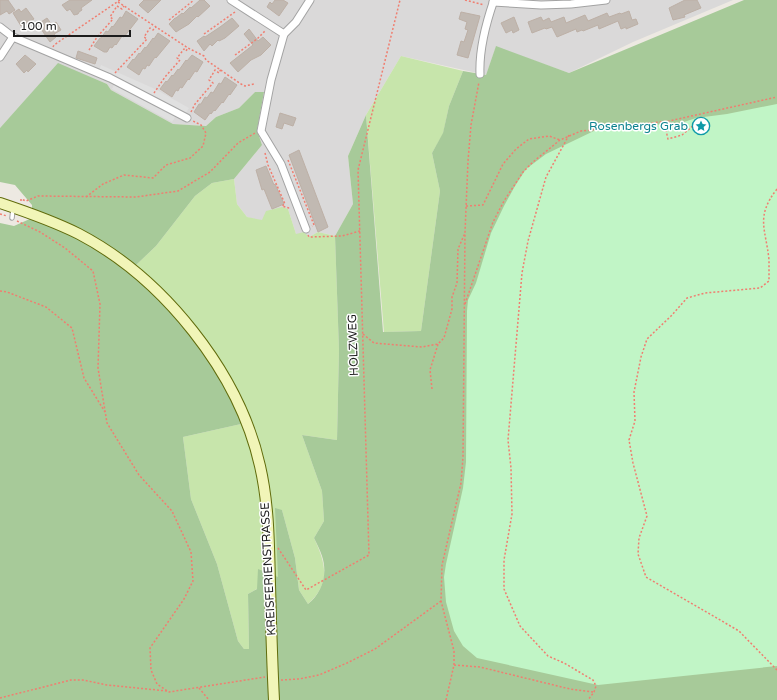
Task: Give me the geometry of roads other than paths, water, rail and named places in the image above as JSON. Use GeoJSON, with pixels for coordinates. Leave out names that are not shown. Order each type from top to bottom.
{"type":"FeatureCollection","features":[{"type":"Feature","properties":{"kind":"street"},"geometry":{"type":"LineString","coordinates":[[231,0],[284,34]]}},
{"type":"Feature","properties":{"kind":"street"},"geometry":{"type":"LineString","coordinates":[[306,229],[281,164],[261,131],[271,80],[284,34],[296,22],[310,0]]}},
{"type":"Feature","properties":{"kind":"street"},"geometry":{"type":"LineString","coordinates":[[480,74],[480,64],[493,3],[540,5],[606,0]]}},
{"type":"Feature","properties":{"kind":"street"},"geometry":{"type":"LineString","coordinates":[[0,28],[13,37],[110,78],[187,118]]}},
{"type":"Feature","properties":{"kind":"street"},"geometry":{"type":"LineString","coordinates":[[0,57],[13,37]]}},
{"type":"Feature","properties":{"kind":"street","name":"KREISFERIENSTRASSE"},"geometry":{"type":"LineString","coordinates":[[0,203],[52,221],[79,234],[133,270],[181,317],[200,340],[229,386],[240,408],[251,437],[260,465],[265,493],[269,534],[274,700]]}},
{"type":"Feature","properties":{"kind":"lane"},"geometry":{"type":"LineString","coordinates":[[12,218],[17,208]]}},
{"type":"Feature","properties":{"kind":"place","name":"Rosenbergs Grab"},"geometry":{"type":"Point","coordinates":[701,126]}}]}
